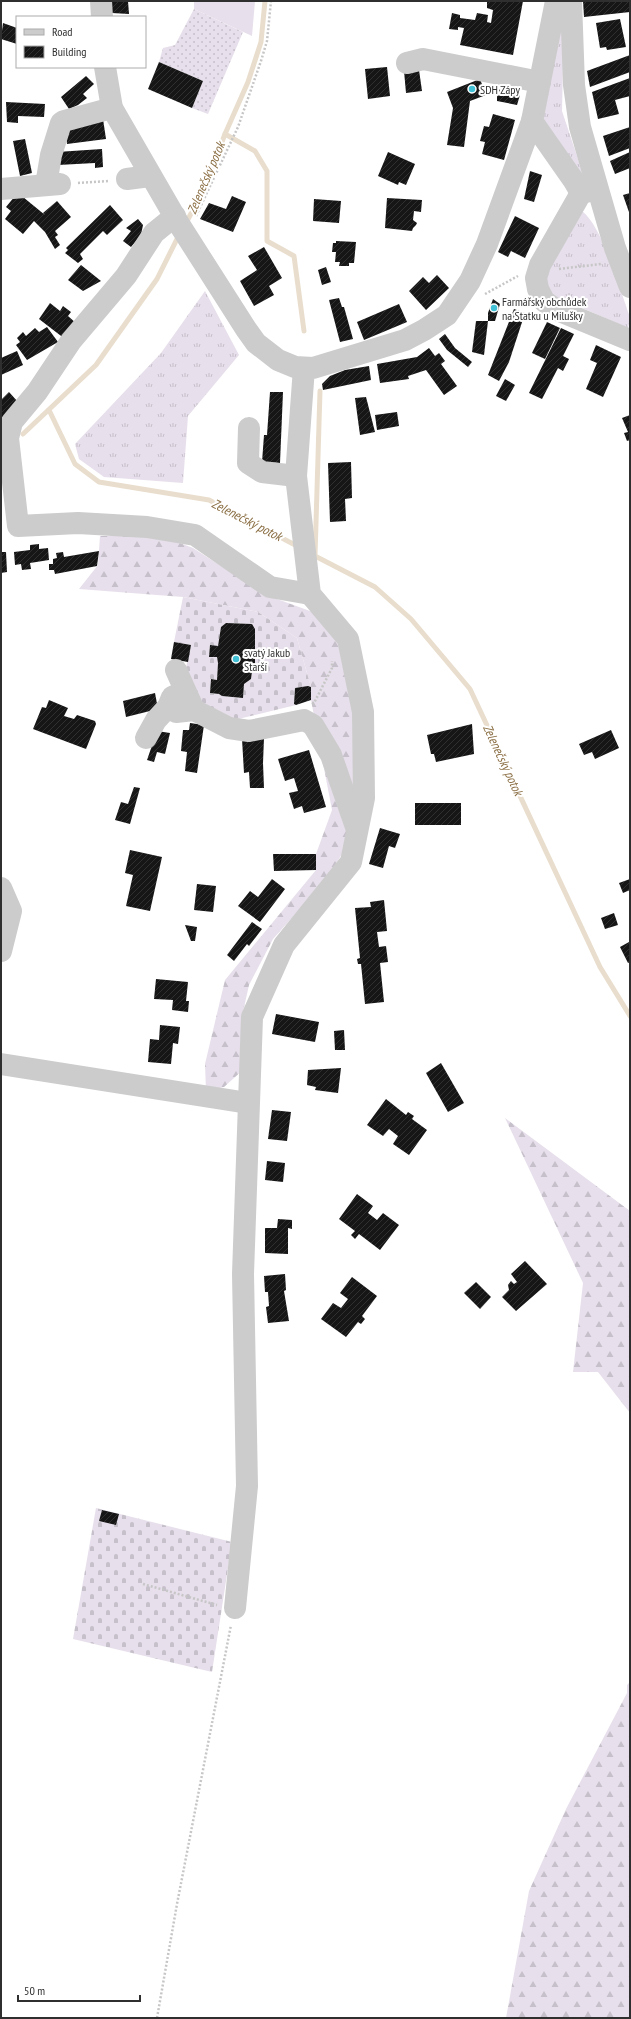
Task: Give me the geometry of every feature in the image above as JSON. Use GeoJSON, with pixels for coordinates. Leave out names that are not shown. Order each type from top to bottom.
{"type":"FeatureCollection","features":[{"type":"Feature","properties":{"kind":"street"},"geometry":{"type":"LineString","coordinates":[[101,1],[102,16]]}},
{"type":"Feature","properties":{"kind":"street"},"geometry":{"type":"LineString","coordinates":[[105,68],[112,108],[150,176],[184,225],[256,343],[278,360],[304,368],[322,367],[405,340],[424,330],[447,314],[470,281],[487,244],[532,121],[556,1]]}},
{"type":"Feature","properties":{"kind":"street"},"geometry":{"type":"LineString","coordinates":[[571,1],[574,85],[584,143],[589,191],[615,248],[630,287]]}},
{"type":"Feature","properties":{"kind":"street"},"geometry":{"type":"LineString","coordinates":[[407,63],[423,59],[540,82]]}},
{"type":"Feature","properties":{"kind":"street"},"geometry":{"type":"LineString","coordinates":[[1,188],[54,184],[51,155],[61,123],[64,120],[112,108]]}},
{"type":"Feature","properties":{"kind":"street"},"geometry":{"type":"LineString","coordinates":[[532,121],[574,181],[589,191]]}},
{"type":"Feature","properties":{"kind":"street"},"geometry":{"type":"LineString","coordinates":[[127,179],[150,176]]}},
{"type":"Feature","properties":{"kind":"street"},"geometry":{"type":"LineString","coordinates":[[589,191],[538,272],[538,289],[548,305],[630,340]]}},
{"type":"Feature","properties":{"kind":"street"},"geometry":{"type":"LineString","coordinates":[[184,225],[154,233],[126,276],[71,341],[37,392],[12,422],[8,438],[10,528],[78,523],[147,527],[195,535],[270,587],[310,594]]}},
{"type":"Feature","properties":{"kind":"street"},"geometry":{"type":"LineString","coordinates":[[234,1608],[247,1486],[242,1274],[252,1017],[284,945],[351,862],[364,798],[363,712],[348,639],[310,594],[304,551],[296,476],[304,368]]}},
{"type":"Feature","properties":{"kind":"street"},"geometry":{"type":"LineString","coordinates":[[249,428],[248,463],[262,472],[296,476]]}},
{"type":"Feature","properties":{"kind":"street"},"geometry":{"type":"LineString","coordinates":[[176,670],[194,710]]}},
{"type":"Feature","properties":{"kind":"street"},"geometry":{"type":"LineString","coordinates":[[146,738],[156,720],[168,708],[172,697],[185,691]]}},
{"type":"Feature","properties":{"kind":"street"},"geometry":{"type":"LineString","coordinates":[[168,708],[176,712],[194,710],[229,728],[249,731],[304,720],[314,725],[331,755],[357,831]]}},
{"type":"Feature","properties":{"kind":"street"},"geometry":{"type":"LineString","coordinates":[[1,888],[11,910],[1,951]]}},
{"type":"Feature","properties":{"kind":"street"},"geometry":{"type":"LineString","coordinates":[[1,1064],[248,1103]]}},
{"type":"Feature","properties":{"kind":"path"},"geometry":{"type":"LineString","coordinates":[[184,225],[234,134],[267,40],[271,1]]}},
{"type":"Feature","properties":{"kind":"path"},"geometry":{"type":"LineString","coordinates":[[54,184],[127,179]]}},
{"type":"Feature","properties":{"kind":"path"},"geometry":{"type":"LineString","coordinates":[[484,295],[530,269],[538,272],[603,263]]}},
{"type":"Feature","properties":{"kind":"path"},"geometry":{"type":"LineString","coordinates":[[306,705],[314,703],[332,668],[332,660]]}},
{"type":"Feature","properties":{"kind":"path"},"geometry":{"type":"LineString","coordinates":[[143,1584],[222,1607],[234,1608],[177,1904],[157,2018]]}},
{"type":"Feature","properties":{"kind":"green space"},"geometry":{"type":"Polygon","coordinates":[[[194,1],[255,1],[252,36],[194,9],[194,1]]]}},
{"type":"Feature","properties":{"kind":"green space"},"geometry":{"type":"Polygon","coordinates":[[[194,9],[243,32],[208,114],[192,108],[203,81],[159,62],[163,48],[175,45],[194,9]]]}},
{"type":"Feature","properties":{"kind":"green space"},"geometry":{"type":"Polygon","coordinates":[[[560,23],[564,23],[562,111],[584,177],[543,119],[560,23]]]}},
{"type":"Feature","properties":{"kind":"green space"},"geometry":{"type":"Polygon","coordinates":[[[582,211],[590,219],[597,231],[610,260],[630,317],[628,328],[566,301],[563,307],[552,295],[548,286],[545,271],[582,211]]]}},
{"type":"Feature","properties":{"kind":"green space"},"geometry":{"type":"Polygon","coordinates":[[[205,291],[239,355],[188,416],[183,483],[104,477],[79,459],[75,444],[161,353],[205,291]]]}},
{"type":"Feature","properties":{"kind":"green space"},"geometry":{"type":"Polygon","coordinates":[[[100,536],[150,536],[172,540],[193,548],[266,595],[321,615],[340,639],[352,681],[357,801],[342,854],[325,881],[273,939],[249,985],[243,1012],[244,1069],[224,1087],[206,1091],[205,1064],[225,980],[316,870],[316,854],[332,810],[311,700],[311,687],[297,638],[258,612],[183,597],[79,589],[98,565],[100,536]]]}},
{"type":"Feature","properties":{"kind":"green space"},"geometry":{"type":"Polygon","coordinates":[[[183,597],[258,612],[297,638],[311,687],[295,688],[294,704],[296,705],[230,721],[200,701],[185,672],[191,645],[174,642],[183,597]],[[226,623],[221,627],[218,646],[210,646],[209,656],[217,657],[218,663],[217,680],[211,679],[210,693],[243,698],[244,684],[251,679],[253,664],[255,663],[255,629],[252,624],[226,623]]]}},
{"type":"Feature","properties":{"kind":"green space"},"geometry":{"type":"Polygon","coordinates":[[[505,1118],[630,1211],[630,1413],[598,1372],[573,1372],[583,1283],[505,1118]]]}},
{"type":"Feature","properties":{"kind":"green space"},"geometry":{"type":"Polygon","coordinates":[[[96,1508],[232,1542],[212,1672],[73,1639],[96,1508]]]}},
{"type":"Feature","properties":{"kind":"green space"},"geometry":{"type":"Polygon","coordinates":[[[630,1682],[630,2018],[506,2018],[529,1891],[566,1809],[627,1693],[627,1685],[630,1682]]]}},
{"type":"Feature","properties":{"kind":"building"},"geometry":{"type":"Polygon","coordinates":[[[111,1],[128,1],[129,14],[112,13],[111,1]]]}},
{"type":"Feature","properties":{"kind":"building"},"geometry":{"type":"Polygon","coordinates":[[[487,1],[523,1],[513,55],[460,45],[464,28],[458,27],[458,30],[449,29],[452,13],[460,15],[460,18],[475,20],[477,13],[488,15],[487,22],[491,23],[493,10],[487,8],[487,1]]]}},
{"type":"Feature","properties":{"kind":"building"},"geometry":{"type":"Polygon","coordinates":[[[583,1],[630,1],[630,12],[584,17],[583,1]]]}},
{"type":"Feature","properties":{"kind":"building"},"geometry":{"type":"Polygon","coordinates":[[[620,19],[626,47],[607,50],[606,47],[600,48],[596,23],[620,19]]]}},
{"type":"Feature","properties":{"kind":"building"},"geometry":{"type":"Polygon","coordinates":[[[3,23],[16,28],[16,44],[1,39],[3,23]]]}},
{"type":"Feature","properties":{"kind":"building"},"geometry":{"type":"Polygon","coordinates":[[[630,55],[630,72],[590,87],[587,71],[630,55]]]}},
{"type":"Feature","properties":{"kind":"building"},"geometry":{"type":"Polygon","coordinates":[[[159,62],[203,81],[192,108],[148,89],[159,62]]]}},
{"type":"Feature","properties":{"kind":"building"},"geometry":{"type":"Polygon","coordinates":[[[387,67],[390,96],[368,99],[365,69],[387,67]]]}},
{"type":"Feature","properties":{"kind":"building"},"geometry":{"type":"Polygon","coordinates":[[[419,70],[422,91],[406,93],[404,71],[419,70]]]}},
{"type":"Feature","properties":{"kind":"building"},"geometry":{"type":"Polygon","coordinates":[[[86,76],[94,84],[83,94],[87,98],[78,105],[69,109],[61,97],[86,76]]]}},
{"type":"Feature","properties":{"kind":"building"},"geometry":{"type":"Polygon","coordinates":[[[630,78],[630,96],[615,100],[619,114],[598,119],[592,92],[630,78]]]}},
{"type":"Feature","properties":{"kind":"building"},"geometry":{"type":"Polygon","coordinates":[[[480,79],[486,95],[470,101],[464,147],[447,145],[453,108],[447,92],[480,79]]]}},
{"type":"Feature","properties":{"kind":"building"},"geometry":{"type":"Polygon","coordinates":[[[497,89],[520,95],[517,105],[497,101],[497,89]]]}},
{"type":"Feature","properties":{"kind":"building"},"geometry":{"type":"Polygon","coordinates":[[[6,102],[45,104],[44,117],[18,116],[18,123],[7,122],[6,102]]]}},
{"type":"Feature","properties":{"kind":"building"},"geometry":{"type":"Polygon","coordinates":[[[493,114],[515,120],[504,160],[482,154],[485,142],[480,141],[484,126],[489,127],[493,114]]]}},
{"type":"Feature","properties":{"kind":"building"},"geometry":{"type":"Polygon","coordinates":[[[103,119],[106,139],[67,144],[65,126],[103,119]]]}},
{"type":"Feature","properties":{"kind":"building"},"geometry":{"type":"Polygon","coordinates":[[[630,127],[630,148],[609,156],[603,136],[630,127]]]}},
{"type":"Feature","properties":{"kind":"building"},"geometry":{"type":"Polygon","coordinates":[[[25,139],[32,173],[20,176],[13,141],[25,139]]]}},
{"type":"Feature","properties":{"kind":"building"},"geometry":{"type":"Polygon","coordinates":[[[102,149],[103,167],[95,168],[95,163],[58,165],[57,152],[102,149]]]}},
{"type":"Feature","properties":{"kind":"building"},"geometry":{"type":"Polygon","coordinates":[[[388,152],[415,164],[406,185],[399,182],[398,185],[378,176],[388,152]]]}},
{"type":"Feature","properties":{"kind":"building"},"geometry":{"type":"Polygon","coordinates":[[[630,152],[630,168],[615,174],[610,161],[630,152]]]}},
{"type":"Feature","properties":{"kind":"building"},"geometry":{"type":"Polygon","coordinates":[[[530,171],[542,175],[534,202],[524,199],[530,171]]]}},
{"type":"Feature","properties":{"kind":"building"},"geometry":{"type":"Polygon","coordinates":[[[630,193],[630,215],[623,195],[630,193]]]}},
{"type":"Feature","properties":{"kind":"building"},"geometry":{"type":"Polygon","coordinates":[[[15,196],[23,197],[45,215],[43,213],[57,201],[71,217],[55,231],[58,235],[55,237],[60,245],[55,249],[45,232],[34,221],[23,234],[5,219],[11,211],[6,207],[15,196]]]}},
{"type":"Feature","properties":{"kind":"building"},"geometry":{"type":"Polygon","coordinates":[[[232,196],[246,202],[233,232],[200,219],[209,203],[226,209],[232,196]]]}},
{"type":"Feature","properties":{"kind":"building"},"geometry":{"type":"Polygon","coordinates":[[[387,198],[422,200],[421,212],[414,211],[413,220],[417,223],[412,231],[385,228],[387,198]]]}},
{"type":"Feature","properties":{"kind":"building"},"geometry":{"type":"Polygon","coordinates":[[[314,199],[341,201],[339,223],[313,221],[314,199]]]}},
{"type":"Feature","properties":{"kind":"building"},"geometry":{"type":"Polygon","coordinates":[[[110,205],[123,220],[107,235],[103,231],[80,254],[83,259],[78,263],[65,253],[68,250],[66,248],[110,205]]]}},
{"type":"Feature","properties":{"kind":"building"},"geometry":{"type":"Polygon","coordinates":[[[515,216],[539,228],[525,258],[511,251],[508,257],[498,252],[515,216]]]}},
{"type":"Feature","properties":{"kind":"building"},"geometry":{"type":"Polygon","coordinates":[[[138,219],[143,225],[141,235],[131,247],[123,241],[131,231],[126,228],[138,219]]]}},
{"type":"Feature","properties":{"kind":"building"},"geometry":{"type":"Polygon","coordinates":[[[336,241],[356,242],[354,263],[349,263],[349,266],[339,266],[340,262],[335,262],[336,252],[332,252],[333,243],[336,243],[336,241]]]}},
{"type":"Feature","properties":{"kind":"building"},"geometry":{"type":"Polygon","coordinates":[[[264,247],[282,278],[269,286],[274,295],[254,306],[240,281],[257,270],[248,256],[264,247]]]}},
{"type":"Feature","properties":{"kind":"building"},"geometry":{"type":"Polygon","coordinates":[[[81,265],[101,281],[83,291],[68,280],[81,265]]]}},
{"type":"Feature","properties":{"kind":"building"},"geometry":{"type":"Polygon","coordinates":[[[326,267],[331,282],[322,285],[318,270],[326,267]]]}},
{"type":"Feature","properties":{"kind":"building"},"geometry":{"type":"Polygon","coordinates":[[[437,275],[449,288],[426,310],[409,291],[423,277],[429,283],[437,275]]]}},
{"type":"Feature","properties":{"kind":"building"},"geometry":{"type":"Polygon","coordinates":[[[339,298],[342,307],[344,307],[353,339],[340,342],[329,300],[339,298]]]}},
{"type":"Feature","properties":{"kind":"building","name":"Farmářský obchůdek na Statku u Milušky"},"geometry":{"type":"Polygon","coordinates":[[[493,299],[500,304],[495,321],[488,321],[488,313],[493,299]]]}},
{"type":"Feature","properties":{"kind":"building"},"geometry":{"type":"Polygon","coordinates":[[[50,303],[60,311],[63,306],[71,312],[68,316],[77,324],[65,339],[39,319],[50,303]]]}},
{"type":"Feature","properties":{"kind":"building"},"geometry":{"type":"Polygon","coordinates":[[[399,304],[407,322],[364,340],[357,322],[399,304]]]}},
{"type":"Feature","properties":{"kind":"building"},"geometry":{"type":"Polygon","coordinates":[[[514,309],[525,313],[509,362],[499,381],[488,375],[514,309]]]}},
{"type":"Feature","properties":{"kind":"building"},"geometry":{"type":"Polygon","coordinates":[[[476,321],[488,321],[484,355],[472,352],[476,321]]]}},
{"type":"Feature","properties":{"kind":"building"},"geometry":{"type":"Polygon","coordinates":[[[547,322],[560,328],[545,359],[532,353],[547,322]]]}},
{"type":"Feature","properties":{"kind":"building"},"geometry":{"type":"Polygon","coordinates":[[[47,327],[58,342],[27,360],[16,345],[20,342],[17,338],[23,332],[26,336],[35,328],[39,332],[47,327]]]}},
{"type":"Feature","properties":{"kind":"building"},"geometry":{"type":"Polygon","coordinates":[[[561,328],[574,334],[563,356],[569,359],[563,371],[558,368],[542,399],[529,393],[561,328]]]}},
{"type":"Feature","properties":{"kind":"building"},"geometry":{"type":"Polygon","coordinates":[[[445,334],[455,348],[472,362],[468,367],[447,350],[439,339],[445,334]]]}},
{"type":"Feature","properties":{"kind":"building"},"geometry":{"type":"Polygon","coordinates":[[[596,345],[621,357],[603,397],[586,389],[597,363],[590,360],[596,345]]]}},
{"type":"Feature","properties":{"kind":"building"},"geometry":{"type":"Polygon","coordinates":[[[429,348],[435,356],[439,353],[445,361],[441,364],[457,386],[444,395],[426,370],[408,376],[409,379],[380,383],[377,364],[417,357],[429,348]]]}},
{"type":"Feature","properties":{"kind":"building"},"geometry":{"type":"Polygon","coordinates":[[[17,351],[23,365],[1,375],[1,358],[17,351]]]}},
{"type":"Feature","properties":{"kind":"building"},"geometry":{"type":"Polygon","coordinates":[[[369,366],[371,380],[323,390],[322,384],[330,376],[345,370],[369,366]]]}},
{"type":"Feature","properties":{"kind":"building"},"geometry":{"type":"Polygon","coordinates":[[[505,379],[515,385],[506,401],[496,396],[505,379]]]}},
{"type":"Feature","properties":{"kind":"building"},"geometry":{"type":"Polygon","coordinates":[[[9,392],[18,402],[1,419],[1,400],[9,392]]]}},
{"type":"Feature","properties":{"kind":"building"},"geometry":{"type":"Polygon","coordinates":[[[270,392],[283,392],[280,463],[262,462],[264,435],[267,435],[270,392]]]}},
{"type":"Feature","properties":{"kind":"building"},"geometry":{"type":"Polygon","coordinates":[[[366,397],[375,432],[360,435],[355,398],[366,397]]]}},
{"type":"Feature","properties":{"kind":"building"},"geometry":{"type":"Polygon","coordinates":[[[397,412],[399,426],[377,430],[375,415],[397,412]]]}},
{"type":"Feature","properties":{"kind":"building"},"geometry":{"type":"Polygon","coordinates":[[[630,415],[630,440],[627,441],[624,433],[628,432],[622,418],[630,415]]]}},
{"type":"Feature","properties":{"kind":"building"},"geometry":{"type":"Polygon","coordinates":[[[351,462],[352,498],[345,499],[346,521],[330,522],[328,463],[351,462]]]}},
{"type":"Feature","properties":{"kind":"building"},"geometry":{"type":"Polygon","coordinates":[[[39,544],[39,549],[48,548],[49,560],[30,563],[31,569],[22,570],[21,564],[15,565],[14,552],[30,550],[30,545],[39,544]]]}},
{"type":"Feature","properties":{"kind":"building"},"geometry":{"type":"Polygon","coordinates":[[[99,551],[97,566],[55,574],[54,570],[49,570],[49,564],[53,564],[53,559],[57,558],[56,553],[63,552],[64,557],[99,551]]]}},
{"type":"Feature","properties":{"kind":"building"},"geometry":{"type":"Polygon","coordinates":[[[1,552],[6,552],[7,572],[1,573],[1,552]]]}},
{"type":"Feature","properties":{"kind":"building","name":"svatý Jakub Starší"},"geometry":{"type":"Polygon","coordinates":[[[226,623],[252,624],[255,629],[255,664],[253,664],[251,679],[244,684],[243,698],[210,693],[211,679],[217,680],[218,663],[217,657],[209,657],[210,645],[218,646],[221,627],[226,623]]]}},
{"type":"Feature","properties":{"kind":"building"},"geometry":{"type":"Polygon","coordinates":[[[174,642],[191,645],[188,662],[171,659],[174,642]]]}},
{"type":"Feature","properties":{"kind":"building"},"geometry":{"type":"Polygon","coordinates":[[[311,687],[311,700],[296,705],[294,704],[295,688],[311,687]]]}},
{"type":"Feature","properties":{"kind":"building"},"geometry":{"type":"Polygon","coordinates":[[[155,693],[158,709],[126,717],[123,701],[155,693]]]}},
{"type":"Feature","properties":{"kind":"building"},"geometry":{"type":"Polygon","coordinates":[[[49,700],[68,708],[64,716],[74,719],[77,715],[95,721],[96,724],[86,749],[33,729],[42,707],[46,708],[49,700]]]}},
{"type":"Feature","properties":{"kind":"building"},"geometry":{"type":"Polygon","coordinates":[[[190,723],[204,725],[197,773],[185,771],[187,752],[181,751],[183,730],[189,730],[190,723]]]}},
{"type":"Feature","properties":{"kind":"building"},"geometry":{"type":"Polygon","coordinates":[[[472,724],[474,754],[436,762],[434,754],[431,754],[427,735],[472,724]]]}},
{"type":"Feature","properties":{"kind":"building"},"geometry":{"type":"Polygon","coordinates":[[[611,730],[619,748],[595,759],[592,752],[584,755],[579,744],[611,730]]]}},
{"type":"Feature","properties":{"kind":"building"},"geometry":{"type":"Polygon","coordinates":[[[157,731],[170,733],[165,754],[157,752],[154,762],[147,760],[157,731]]]}},
{"type":"Feature","properties":{"kind":"building"},"geometry":{"type":"Polygon","coordinates":[[[264,738],[264,788],[250,788],[249,772],[244,773],[242,739],[264,738]]]}},
{"type":"Feature","properties":{"kind":"building"},"geometry":{"type":"Polygon","coordinates":[[[309,750],[326,807],[304,813],[302,806],[294,809],[289,793],[298,791],[294,778],[285,781],[278,759],[309,750]]]}},
{"type":"Feature","properties":{"kind":"building"},"geometry":{"type":"Polygon","coordinates":[[[134,787],[140,788],[130,824],[115,820],[121,802],[128,804],[134,787]]]}},
{"type":"Feature","properties":{"kind":"building"},"geometry":{"type":"Polygon","coordinates":[[[415,803],[461,803],[461,825],[415,825],[415,803]]]}},
{"type":"Feature","properties":{"kind":"building"},"geometry":{"type":"Polygon","coordinates":[[[380,828],[400,834],[395,848],[389,846],[383,868],[369,864],[380,828]]]}},
{"type":"Feature","properties":{"kind":"building"},"geometry":{"type":"Polygon","coordinates":[[[130,850],[162,857],[150,911],[126,906],[133,875],[125,873],[130,850]]]}},
{"type":"Feature","properties":{"kind":"building"},"geometry":{"type":"Polygon","coordinates":[[[273,854],[316,854],[316,870],[274,871],[273,854]]]}},
{"type":"Feature","properties":{"kind":"building"},"geometry":{"type":"Polygon","coordinates":[[[272,879],[285,889],[260,922],[238,906],[250,891],[258,897],[272,879]]]}},
{"type":"Feature","properties":{"kind":"building"},"geometry":{"type":"Polygon","coordinates":[[[630,879],[630,890],[623,893],[619,883],[630,879]]]}},
{"type":"Feature","properties":{"kind":"building"},"geometry":{"type":"Polygon","coordinates":[[[197,884],[216,886],[213,912],[194,910],[197,884]]]}},
{"type":"Feature","properties":{"kind":"building"},"geometry":{"type":"Polygon","coordinates":[[[384,900],[387,931],[377,932],[379,947],[386,946],[388,962],[380,963],[384,1002],[365,1004],[361,964],[358,964],[357,959],[360,958],[355,908],[371,907],[370,902],[384,900]]]}},
{"type":"Feature","properties":{"kind":"building"},"geometry":{"type":"Polygon","coordinates":[[[614,913],[618,925],[605,929],[601,918],[614,913]]]}},
{"type":"Feature","properties":{"kind":"building"},"geometry":{"type":"Polygon","coordinates":[[[252,922],[262,929],[249,946],[247,944],[234,961],[227,955],[252,922]]]}},
{"type":"Feature","properties":{"kind":"building"},"geometry":{"type":"Polygon","coordinates":[[[185,925],[197,927],[195,941],[191,941],[185,925]]]}},
{"type":"Feature","properties":{"kind":"building"},"geometry":{"type":"Polygon","coordinates":[[[629,942],[630,962],[628,963],[620,947],[629,942]]]}},
{"type":"Feature","properties":{"kind":"building"},"geometry":{"type":"Polygon","coordinates":[[[156,979],[188,982],[186,1001],[189,1001],[188,1012],[172,1010],[173,1000],[154,999],[156,979]]]}},
{"type":"Feature","properties":{"kind":"building"},"geometry":{"type":"Polygon","coordinates":[[[276,1014],[319,1022],[315,1042],[272,1034],[276,1014]]]}},
{"type":"Feature","properties":{"kind":"building"},"geometry":{"type":"Polygon","coordinates":[[[160,1025],[180,1027],[178,1044],[173,1043],[171,1064],[148,1062],[150,1039],[159,1040],[160,1025]]]}},
{"type":"Feature","properties":{"kind":"building"},"geometry":{"type":"Polygon","coordinates":[[[344,1030],[345,1050],[335,1050],[334,1031],[344,1030]]]}},
{"type":"Feature","properties":{"kind":"building"},"geometry":{"type":"Polygon","coordinates":[[[441,1063],[464,1103],[448,1112],[426,1073],[441,1063]]]}},
{"type":"Feature","properties":{"kind":"building"},"geometry":{"type":"Polygon","coordinates":[[[341,1068],[338,1093],[315,1090],[316,1087],[307,1085],[308,1070],[341,1068]]]}},
{"type":"Feature","properties":{"kind":"building"},"geometry":{"type":"Polygon","coordinates":[[[386,1099],[406,1115],[408,1112],[414,1116],[412,1119],[427,1130],[409,1155],[393,1144],[398,1136],[389,1129],[383,1136],[367,1125],[386,1099]]]}},
{"type":"Feature","properties":{"kind":"building"},"geometry":{"type":"Polygon","coordinates":[[[272,1110],[291,1112],[287,1141],[268,1139],[272,1110]]]}},
{"type":"Feature","properties":{"kind":"building"},"geometry":{"type":"Polygon","coordinates":[[[267,1161],[285,1163],[283,1182],[265,1180],[267,1161]]]}},
{"type":"Feature","properties":{"kind":"building"},"geometry":{"type":"Polygon","coordinates":[[[357,1194],[373,1206],[368,1213],[377,1220],[383,1213],[399,1225],[380,1250],[359,1234],[355,1239],[351,1235],[355,1231],[339,1219],[357,1194]]]}},
{"type":"Feature","properties":{"kind":"building"},"geometry":{"type":"Polygon","coordinates":[[[278,1219],[292,1220],[292,1229],[288,1228],[288,1254],[265,1253],[265,1228],[277,1228],[278,1219]]]}},
{"type":"Feature","properties":{"kind":"building"},"geometry":{"type":"Polygon","coordinates":[[[525,1261],[547,1284],[516,1311],[502,1297],[509,1290],[508,1285],[511,1281],[514,1284],[517,1282],[511,1274],[525,1261]]]}},
{"type":"Feature","properties":{"kind":"building"},"geometry":{"type":"Polygon","coordinates":[[[285,1274],[286,1290],[284,1291],[289,1321],[268,1323],[266,1307],[269,1306],[268,1292],[265,1292],[264,1276],[285,1274]]]}},
{"type":"Feature","properties":{"kind":"building"},"geometry":{"type":"Polygon","coordinates":[[[352,1277],[377,1296],[362,1316],[365,1319],[361,1324],[358,1322],[346,1337],[321,1319],[333,1303],[341,1308],[348,1299],[340,1293],[352,1277]]]}},
{"type":"Feature","properties":{"kind":"building"},"geometry":{"type":"Polygon","coordinates":[[[476,1282],[491,1297],[480,1309],[464,1293],[476,1282]]]}},
{"type":"Feature","properties":{"kind":"building"},"geometry":{"type":"Polygon","coordinates":[[[102,1510],[119,1514],[116,1525],[99,1521],[102,1510]]]}},
{"type":"Feature","properties":{"kind":"waterway"},"geometry":{"type":"LineString","coordinates":[[225,134],[248,82],[261,42],[265,1]]}},
{"type":"Feature","properties":{"kind":"waterway","name":"Zelenečský potok"},"geometry":{"type":"LineString","coordinates":[[186,223],[204,189],[225,134],[255,151],[267,171],[267,241],[294,256],[304,331]]}},
{"type":"Feature","properties":{"kind":"waterway","name":"Zelenečský potok"},"geometry":{"type":"LineString","coordinates":[[23,434],[96,365],[157,279],[179,235]]}},
{"type":"Feature","properties":{"kind":"waterway","name":"Zelenečský potok"},"geometry":{"type":"LineString","coordinates":[[320,391],[315,556],[375,587],[411,619],[470,689],[600,967],[630,1016]]}},
{"type":"Feature","properties":{"kind":"waterway","name":"Zelenečský potok"},"geometry":{"type":"LineString","coordinates":[[49,410],[75,464],[99,482],[209,500],[299,547]]}},
{"type":"Feature","properties":{"kind":"place","name":"SDH Zápy"},"geometry":{"type":"Point","coordinates":[472,89]}},
{"type":"Feature","properties":{"kind":"place","name":"Farmářský obchůdek na Statku u Milušky"},"geometry":{"type":"Point","coordinates":[494,308]}},
{"type":"Feature","properties":{"kind":"place","name":"svatý Jakub Starší"},"geometry":{"type":"Point","coordinates":[236,659]}}]}
